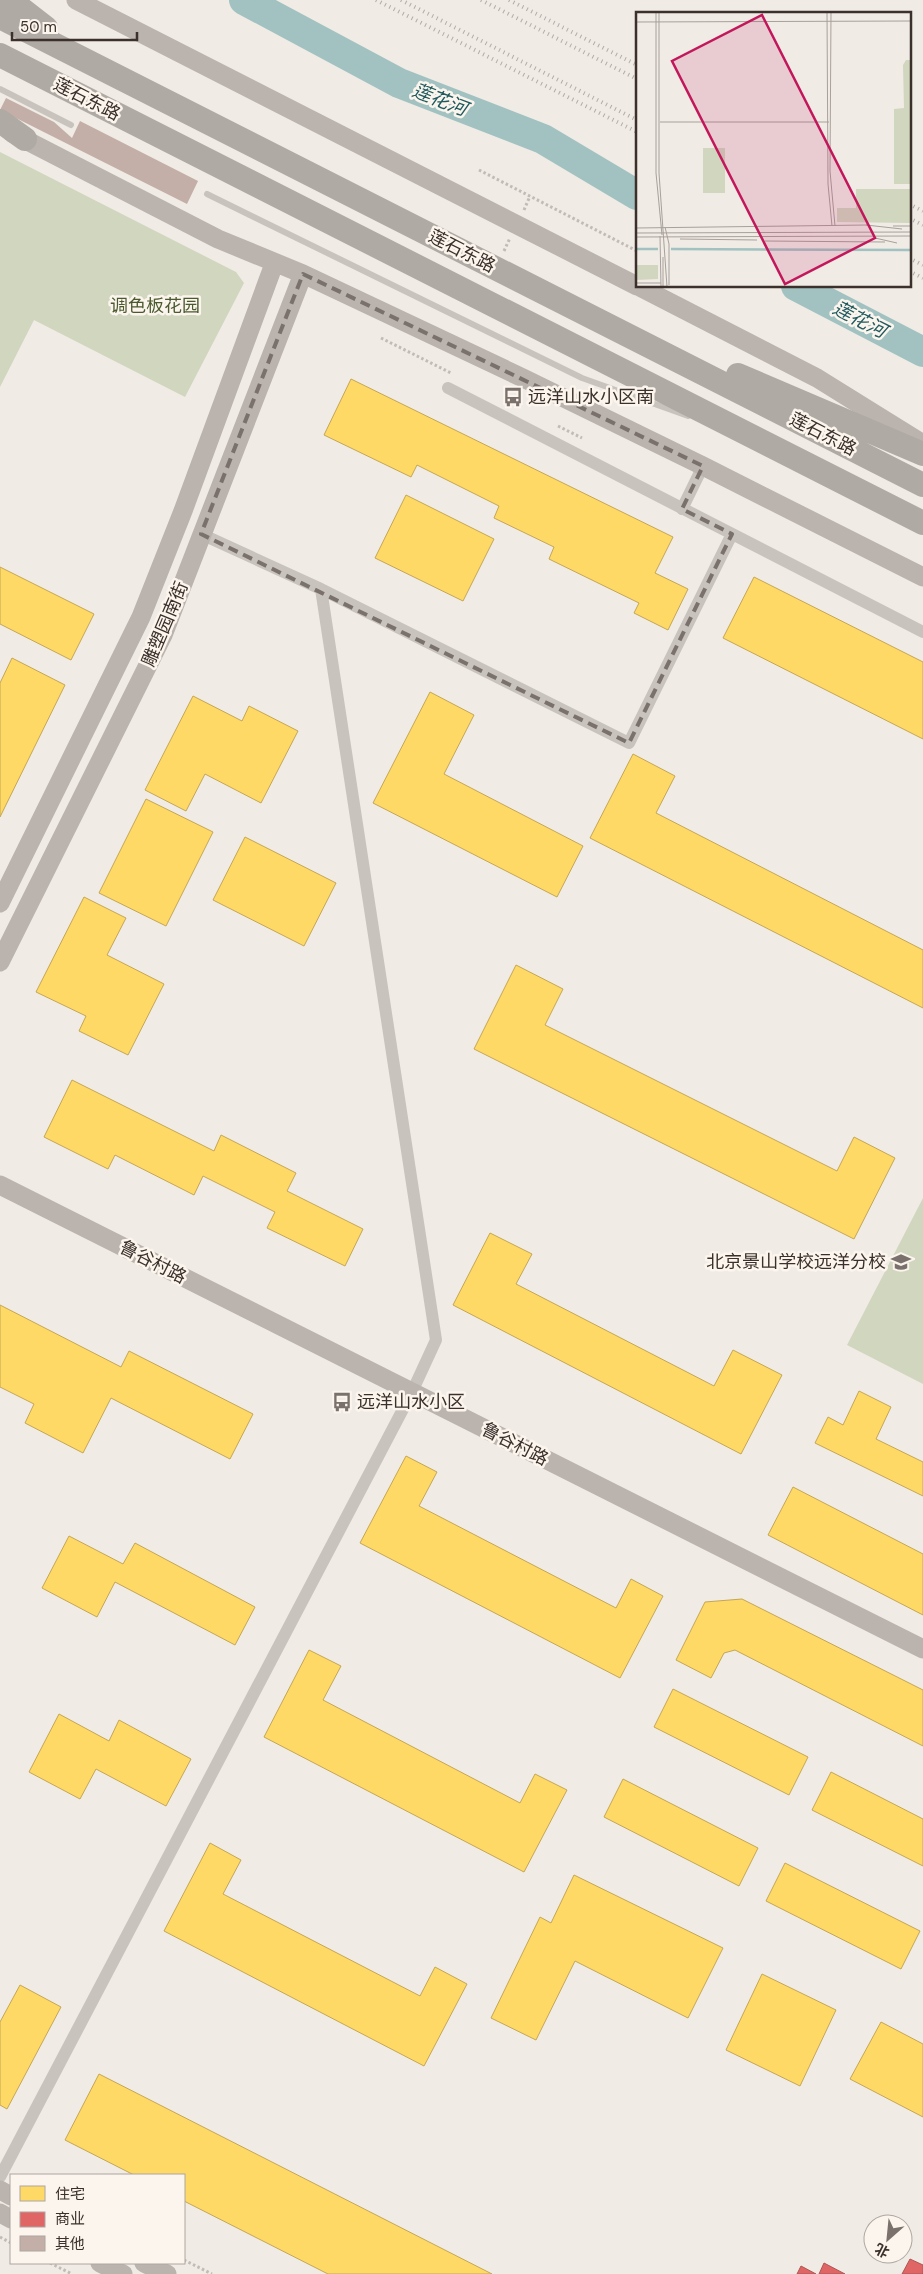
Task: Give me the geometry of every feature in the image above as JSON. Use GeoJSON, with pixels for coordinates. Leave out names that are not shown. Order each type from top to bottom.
{"type":"FeatureCollection","features":[{"type":"Feature","properties":{"kind":"highway"},"geometry":{"type":"LineString","coordinates":[[10,0],[89,62]]}},
{"type":"Feature","properties":{"kind":"highway","name":"莲石东路"},"geometry":{"type":"LineString","coordinates":[[0,17],[923,485]]}},
{"type":"Feature","properties":{"kind":"highway","name":"莲石东路"},"geometry":{"type":"LineString","coordinates":[[0,55],[923,523]]}},
{"type":"Feature","properties":{"kind":"highway"},"geometry":{"type":"LineString","coordinates":[[0,121],[25,139]]}},
{"type":"Feature","properties":{"kind":"highway"},"geometry":{"type":"LineString","coordinates":[[533,287],[923,454]]}},
{"type":"Feature","properties":{"kind":"street"},"geometry":{"type":"LineString","coordinates":[[76,0],[636,285]]}},
{"type":"Feature","properties":{"kind":"street"},"geometry":{"type":"LineString","coordinates":[[0,126],[218,239],[274,264],[303,274],[703,466],[923,578]]}},
{"type":"Feature","properties":{"kind":"street","name":"雕塑园南街"},"geometry":{"type":"LineString","coordinates":[[0,903],[140,617],[183,511],[274,264]]}},
{"type":"Feature","properties":{"kind":"street","name":"雕塑园南街"},"geometry":{"type":"LineString","coordinates":[[0,962],[163,635],[303,274]]}},
{"type":"Feature","properties":{"kind":"street"},"geometry":{"type":"LineString","coordinates":[[641,288],[817,378],[923,444]]}},
{"type":"Feature","properties":{"kind":"street"},"geometry":{"type":"LineString","coordinates":[[448,388],[923,632]]}},
{"type":"Feature","properties":{"kind":"street"},"geometry":{"type":"LineString","coordinates":[[682,509],[703,466]]}},
{"type":"Feature","properties":{"kind":"street"},"geometry":{"type":"LineString","coordinates":[[201,534],[321,589],[630,743],[732,534]]}},
{"type":"Feature","properties":{"kind":"street"},"geometry":{"type":"LineString","coordinates":[[0,2177],[412,1392],[436,1340],[321,589]]}},
{"type":"Feature","properties":{"kind":"street","name":"鲁谷村路"},"geometry":{"type":"LineString","coordinates":[[0,1185],[923,1649]]}},
{"type":"Feature","properties":{"kind":"street"},"geometry":{"type":"LineString","coordinates":[[102,2264],[123,2274]]}},
{"type":"Feature","properties":{"kind":"street"},"geometry":{"type":"LineString","coordinates":[[146,2264],[167,2274]]}},
{"type":"Feature","properties":{"kind":"lane"},"geometry":{"type":"LineString","coordinates":[[0,89],[71,125]]}},
{"type":"Feature","properties":{"kind":"lane"},"geometry":{"type":"LineString","coordinates":[[207,194],[582,378],[693,418]]}},
{"type":"Feature","properties":{"kind":"lane"},"geometry":{"type":"LineString","coordinates":[[712,425],[768,444]]}},
{"type":"Feature","properties":{"kind":"path"},"geometry":{"type":"LineString","coordinates":[[478,170],[636,249]]}},
{"type":"Feature","properties":{"kind":"path"},"geometry":{"type":"LineString","coordinates":[[185,2260],[212,2274]]}},
{"type":"Feature","properties":{"kind":"path"},"geometry":{"type":"LineString","coordinates":[[52,2264],[72,2274]]}},
{"type":"Feature","properties":{"kind":"highlighted area"},"geometry":{"type":"Polygon","coordinates":[[[303,274],[703,466],[682,509],[732,534],[629,743],[201,534],[303,274]]]}},
{"type":"Feature","properties":{"kind":"green space","name":"调色板花园"},"geometry":{"type":"Polygon","coordinates":[[[0,152],[236,272],[244,283],[185,397],[34,320],[0,387],[0,152]]]}},
{"type":"Feature","properties":{"kind":"green space","name":"北京景山学校远洋分校"},"geometry":{"type":"Polygon","coordinates":[[[923,1198],[923,1384],[847,1345],[923,1198]]]}},
{"type":"Feature","properties":{"kind":"building: 住宅"},"geometry":{"type":"Polygon","coordinates":[[[351,379],[673,537],[655,573],[688,589],[668,630],[634,613],[639,603],[549,559],[554,547],[494,518],[499,506],[417,465],[411,477],[324,435],[351,379]]]}},
{"type":"Feature","properties":{"kind":"building: 住宅"},"geometry":{"type":"Polygon","coordinates":[[[406,495],[494,539],[463,601],[375,558],[406,495]]]}},
{"type":"Feature","properties":{"kind":"building: 住宅"},"geometry":{"type":"Polygon","coordinates":[[[0,567],[94,614],[71,660],[0,624],[0,567]]]}},
{"type":"Feature","properties":{"kind":"building: 住宅"},"geometry":{"type":"Polygon","coordinates":[[[754,577],[923,662],[923,739],[723,638],[754,577]]]}},
{"type":"Feature","properties":{"kind":"building: 住宅"},"geometry":{"type":"Polygon","coordinates":[[[12,658],[65,685],[0,817],[0,683],[12,658]]]}},
{"type":"Feature","properties":{"kind":"building: 住宅"},"geometry":{"type":"Polygon","coordinates":[[[430,692],[474,715],[444,774],[583,846],[557,897],[373,803],[430,692]]]}},
{"type":"Feature","properties":{"kind":"building: 住宅"},"geometry":{"type":"Polygon","coordinates":[[[193,696],[242,721],[249,706],[298,731],[261,803],[205,774],[186,811],[145,790],[193,696]]]}},
{"type":"Feature","properties":{"kind":"building: 住宅"},"geometry":{"type":"Polygon","coordinates":[[[633,754],[675,776],[656,813],[923,950],[923,1008],[590,838],[633,754]]]}},
{"type":"Feature","properties":{"kind":"building: 住宅"},"geometry":{"type":"Polygon","coordinates":[[[146,799],[213,832],[166,926],[99,893],[146,799]]]}},
{"type":"Feature","properties":{"kind":"building: 住宅"},"geometry":{"type":"Polygon","coordinates":[[[245,837],[336,883],[304,946],[213,900],[245,837]]]}},
{"type":"Feature","properties":{"kind":"building: 住宅"},"geometry":{"type":"Polygon","coordinates":[[[84,897],[126,918],[107,955],[164,984],[128,1055],[79,1031],[86,1016],[36,992],[84,897]]]}},
{"type":"Feature","properties":{"kind":"building: 住宅"},"geometry":{"type":"Polygon","coordinates":[[[516,965],[563,989],[545,1025],[837,1171],[854,1137],[895,1158],[854,1239],[474,1049],[516,965]]]}},
{"type":"Feature","properties":{"kind":"building: 住宅"},"geometry":{"type":"Polygon","coordinates":[[[72,1080],[214,1151],[221,1135],[296,1173],[287,1191],[363,1229],[345,1266],[267,1228],[275,1212],[203,1176],[194,1195],[115,1155],[108,1169],[44,1137],[72,1080]]]}},
{"type":"Feature","properties":{"kind":"building: 住宅"},"geometry":{"type":"Polygon","coordinates":[[[490,1233],[532,1254],[516,1284],[714,1386],[733,1350],[782,1375],[741,1454],[453,1305],[490,1233]]]}},
{"type":"Feature","properties":{"kind":"building: 住宅"},"geometry":{"type":"Polygon","coordinates":[[[0,1305],[121,1367],[129,1351],[253,1414],[230,1459],[111,1398],[83,1453],[25,1423],[34,1404],[0,1387],[0,1305]]]}},
{"type":"Feature","properties":{"kind":"building: 住宅"},"geometry":{"type":"Polygon","coordinates":[[[859,1391],[891,1407],[876,1439],[923,1462],[923,1496],[815,1443],[828,1417],[843,1425],[859,1391]]]}},
{"type":"Feature","properties":{"kind":"building: 住宅"},"geometry":{"type":"Polygon","coordinates":[[[406,1456],[437,1472],[419,1506],[616,1608],[631,1579],[663,1596],[620,1678],[360,1543],[406,1456]]]}},
{"type":"Feature","properties":{"kind":"building: 住宅"},"geometry":{"type":"Polygon","coordinates":[[[793,1487],[923,1554],[923,1615],[768,1535],[793,1487]]]}},
{"type":"Feature","properties":{"kind":"building: 住宅"},"geometry":{"type":"Polygon","coordinates":[[[69,1536],[123,1564],[135,1543],[255,1607],[235,1645],[115,1582],[97,1617],[42,1588],[69,1536]]]}},
{"type":"Feature","properties":{"kind":"building: 住宅"},"geometry":{"type":"Polygon","coordinates":[[[742,1599],[923,1690],[923,1746],[735,1650],[724,1653],[711,1678],[676,1660],[705,1602],[742,1599]]]}},
{"type":"Feature","properties":{"kind":"building: 住宅"},"geometry":{"type":"Polygon","coordinates":[[[309,1650],[341,1666],[323,1700],[520,1803],[535,1774],[567,1790],[524,1872],[264,1737],[309,1650]]]}},
{"type":"Feature","properties":{"kind":"building: 住宅"},"geometry":{"type":"Polygon","coordinates":[[[673,1689],[808,1757],[789,1795],[654,1727],[673,1689]]]}},
{"type":"Feature","properties":{"kind":"building: 住宅"},"geometry":{"type":"Polygon","coordinates":[[[59,1714],[109,1741],[119,1720],[191,1759],[166,1806],[96,1769],[80,1799],[29,1772],[59,1714]]]}},
{"type":"Feature","properties":{"kind":"building: 住宅"},"geometry":{"type":"Polygon","coordinates":[[[831,1772],[923,1819],[923,1866],[812,1810],[831,1772]]]}},
{"type":"Feature","properties":{"kind":"building: 住宅"},"geometry":{"type":"Polygon","coordinates":[[[623,1779],[758,1848],[739,1886],[604,1817],[623,1779]]]}},
{"type":"Feature","properties":{"kind":"building: 住宅"},"geometry":{"type":"Polygon","coordinates":[[[210,1843],[241,1860],[223,1894],[420,1996],[435,1967],[467,1984],[424,2066],[164,1931],[210,1843]]]}},
{"type":"Feature","properties":{"kind":"building: 住宅"},"geometry":{"type":"Polygon","coordinates":[[[785,1863],[920,1931],[901,1969],[766,1901],[785,1863]]]}},
{"type":"Feature","properties":{"kind":"building: 住宅"},"geometry":{"type":"Polygon","coordinates":[[[574,1875],[723,1948],[688,2018],[575,1961],[536,2040],[491,2018],[540,1917],[551,1923],[574,1875]]]}},
{"type":"Feature","properties":{"kind":"building: 住宅"},"geometry":{"type":"Polygon","coordinates":[[[762,1974],[836,2010],[800,2086],[726,2050],[762,1974]]]}},
{"type":"Feature","properties":{"kind":"building: 住宅"},"geometry":{"type":"Polygon","coordinates":[[[20,1985],[61,2007],[7,2109],[0,2105],[0,2022],[20,1985]]]}},
{"type":"Feature","properties":{"kind":"building: 住宅"},"geometry":{"type":"Polygon","coordinates":[[[881,2022],[923,2044],[923,2117],[850,2079],[881,2022]]]}},
{"type":"Feature","properties":{"kind":"building: 住宅"},"geometry":{"type":"Polygon","coordinates":[[[99,2074],[492,2274],[328,2274],[185,2202],[185,2174],[132,2174],[65,2140],[99,2074]]]}},
{"type":"Feature","properties":{"kind":"building: 商业"},"geometry":{"type":"Polygon","coordinates":[[[913,2260],[923,2265],[923,2274],[902,2274],[907,2264],[913,2264],[913,2260]]]}},
{"type":"Feature","properties":{"kind":"building: 商业"},"geometry":{"type":"Polygon","coordinates":[[[824,2263],[845,2274],[819,2274],[824,2263]]]}},
{"type":"Feature","properties":{"kind":"building: 商业"},"geometry":{"type":"Polygon","coordinates":[[[801,2266],[816,2274],[797,2274],[801,2266]]]}},
{"type":"Feature","properties":{"kind":"building: 其他"},"geometry":{"type":"Polygon","coordinates":[[[6,98],[54,122],[72,138],[80,121],[198,181],[187,204],[0,110],[6,98]]]}},
{"type":"Feature","properties":{"kind":"waterway","name":"莲花河"},"geometry":{"type":"LineString","coordinates":[[244,0],[399,83],[543,139],[636,194]]}},
{"type":"Feature","properties":{"kind":"waterway","name":"莲花河"},"geometry":{"type":"LineString","coordinates":[[800,288],[923,352]]}},
{"type":"Feature","properties":{"kind":"railway"},"geometry":{"type":"LineString","coordinates":[[376,0],[636,131]]}},
{"type":"Feature","properties":{"kind":"railway"},"geometry":{"type":"LineString","coordinates":[[401,0],[636,119]]}},
{"type":"Feature","properties":{"kind":"railway"},"geometry":{"type":"LineString","coordinates":[[481,0],[636,78]]}},
{"type":"Feature","properties":{"kind":"railway"},"geometry":{"type":"LineString","coordinates":[[509,0],[636,64]]}},
{"type":"Feature","properties":{"kind":"railway"},"geometry":{"type":"LineString","coordinates":[[910,204],[923,211]]}},
{"type":"Feature","properties":{"kind":"railway"},"geometry":{"type":"LineString","coordinates":[[910,218],[923,225]]}},
{"type":"Feature","properties":{"kind":"railway"},"geometry":{"type":"LineString","coordinates":[[910,258],[923,265]]}},
{"type":"Feature","properties":{"kind":"railway"},"geometry":{"type":"LineString","coordinates":[[910,272],[923,278]]}},
{"type":"Feature","properties":{"kind":"place","name":"远洋山水小区南"},"geometry":{"type":"Point","coordinates":[513,397]}},
{"type":"Feature","properties":{"kind":"place","name":"北京景山学校远洋分校"},"geometry":{"type":"Point","coordinates":[901,1262]}},
{"type":"Feature","properties":{"kind":"place","name":"远洋山水小区"},"geometry":{"type":"Point","coordinates":[342,1402]}}]}
